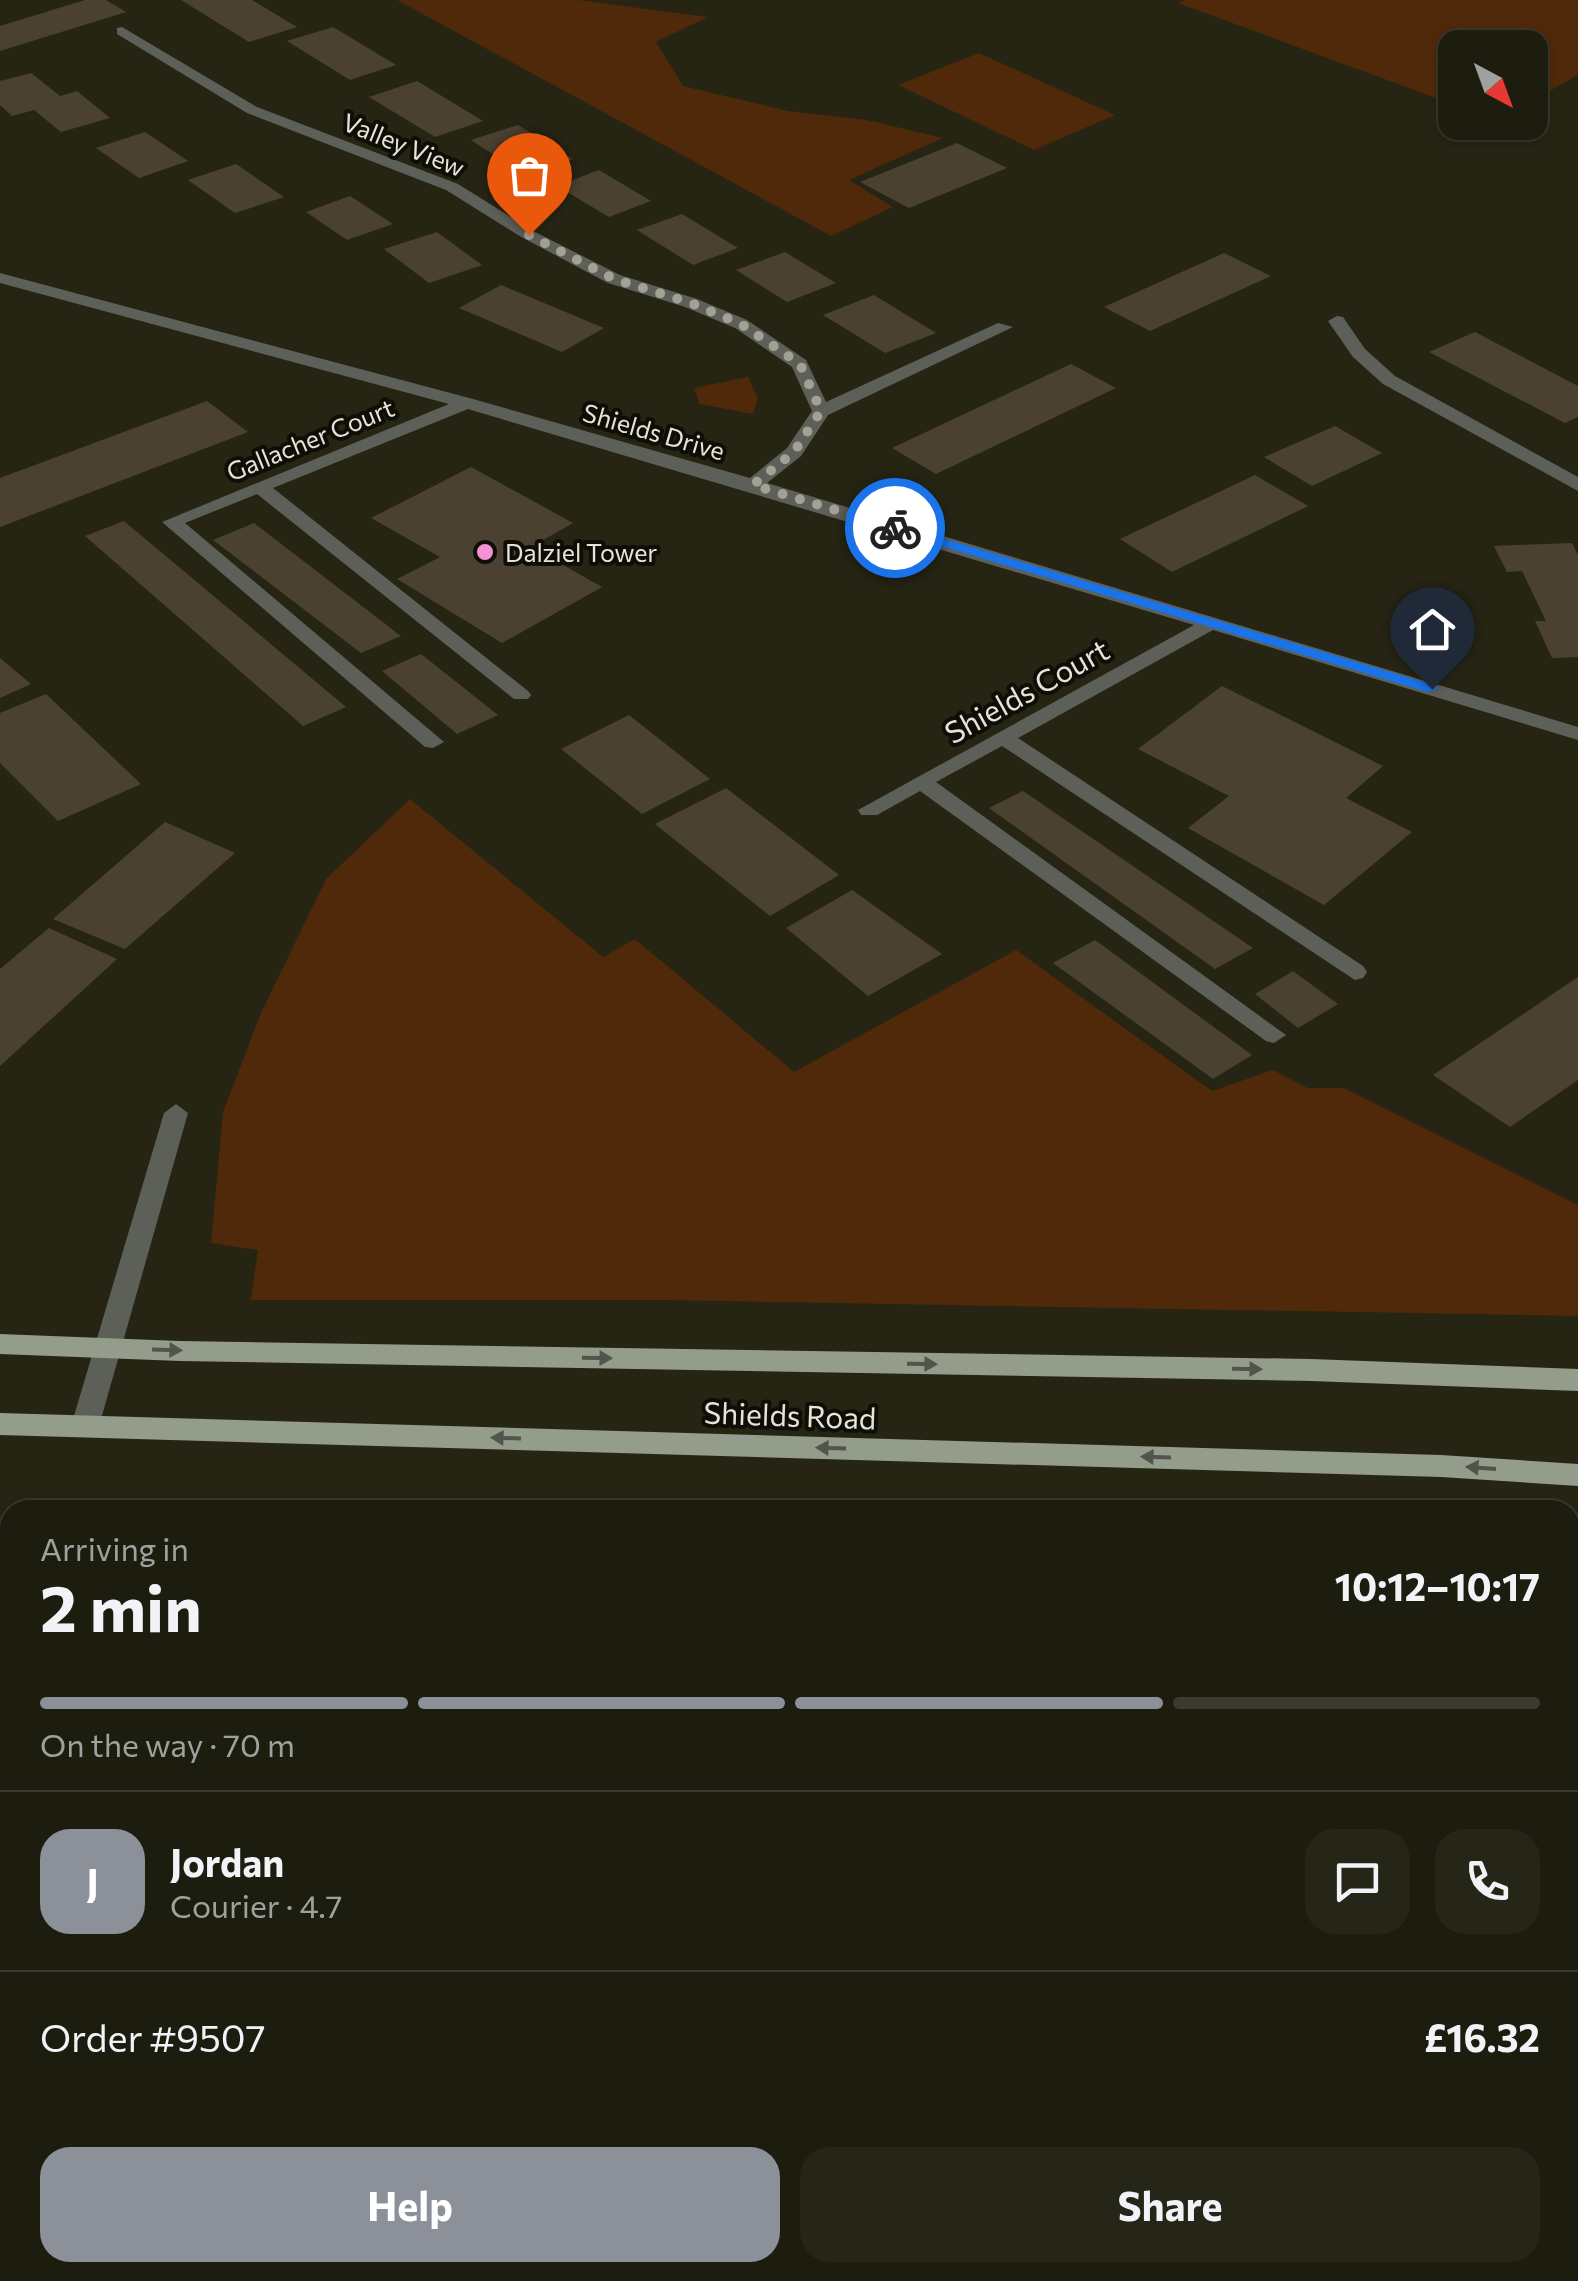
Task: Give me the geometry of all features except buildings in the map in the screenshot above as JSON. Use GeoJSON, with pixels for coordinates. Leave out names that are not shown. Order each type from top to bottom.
{"type":"FeatureCollection","features":[{"type":"Feature","properties":{"kind":"main road","name":"Shields Road"},"geometry":{"type":"LineString","coordinates":[[0,1344],[1291,1370],[1578,1380]]}},
{"type":"Feature","properties":{"kind":"main road","name":"Shields Road"},"geometry":{"type":"LineString","coordinates":[[0,1424],[1421,1465],[1578,1476]]}},
{"type":"Feature","properties":{"kind":"street","name":"Valley View"},"geometry":{"type":"LineString","coordinates":[[122,31],[252,110],[452,188],[529,235],[614,279],[691,303],[741,324],[800,364],[821,411]]}},
{"type":"Feature","properties":{"kind":"street","name":"Shields Drive"},"geometry":{"type":"LineString","coordinates":[[0,278],[467,403],[753,485],[1578,734]]}},
{"type":"Feature","properties":{"kind":"street"},"geometry":{"type":"LineString","coordinates":[[1337,320],[1358,352],[1389,380],[1578,484]]}},
{"type":"Feature","properties":{"kind":"street"},"geometry":{"type":"LineString","coordinates":[[753,485],[794,452],[821,411],[1004,327]]}},
{"type":"Feature","properties":{"kind":"street","name":"Gallacher Court"},"geometry":{"type":"LineString","coordinates":[[433,742],[172,522],[467,403]]}},
{"type":"Feature","properties":{"kind":"street"},"geometry":{"type":"LineString","coordinates":[[260,486],[520,695]]}},
{"type":"Feature","properties":{"kind":"street","name":"Shields Court"},"geometry":{"type":"LineString","coordinates":[[870,810],[1212,623]]}},
{"type":"Feature","properties":{"kind":"street"},"geometry":{"type":"LineString","coordinates":[[1002,737],[1355,972]]}},
{"type":"Feature","properties":{"kind":"street"},"geometry":{"type":"LineString","coordinates":[[921,782],[1274,1035]]}},
{"type":"Feature","properties":{"kind":"street"},"geometry":{"type":"LineString","coordinates":[[86,1426],[176,1113]]}},
{"type":"Feature","properties":{"kind":"shaded area"},"geometry":{"type":"Polygon","coordinates":[[[397,0],[578,0],[708,17],[656,42],[683,86],[788,111],[867,120],[943,138],[849,180],[893,207],[831,236],[397,0]]]}},
{"type":"Feature","properties":{"kind":"shaded area"},"geometry":{"type":"Polygon","coordinates":[[[1578,0],[1578,75],[1548,92],[1548,30],[1438,30],[1438,99],[1178,3],[1578,0]]]}},
{"type":"Feature","properties":{"kind":"shaded area"},"geometry":{"type":"Polygon","coordinates":[[[979,53],[1115,115],[1034,150],[898,85],[979,53]]]}},
{"type":"Feature","properties":{"kind":"shaded area"},"geometry":{"type":"Polygon","coordinates":[[[748,377],[758,399],[753,414],[700,404],[694,388],[748,377]]]}},
{"type":"Feature","properties":{"kind":"shaded area"},"geometry":{"type":"Polygon","coordinates":[[[410,799],[603,957],[635,939],[794,1072],[1016,950],[1212,1091],[1273,1070],[1307,1088],[1344,1088],[1578,1205],[1578,1316],[666,1300],[251,1300],[258,1250],[211,1243],[223,1112],[261,1013],[326,879],[410,799]]]}},
{"type":"Feature","properties":{"kind":"way so far"},"geometry":{"type":"LineString","coordinates":[[529,235],[614,279],[691,303],[741,324],[800,364],[821,411],[794,452],[753,485],[895,528]]}},
{"type":"Feature","properties":{"kind":"place","name":"Dalziel Tower"},"geometry":{"type":"Point","coordinates":[485,552]}},
{"type":"Feature","properties":{"kind":"route"},"geometry":{"type":"LineString","coordinates":[[895,528],[1432,689]]}}]}
